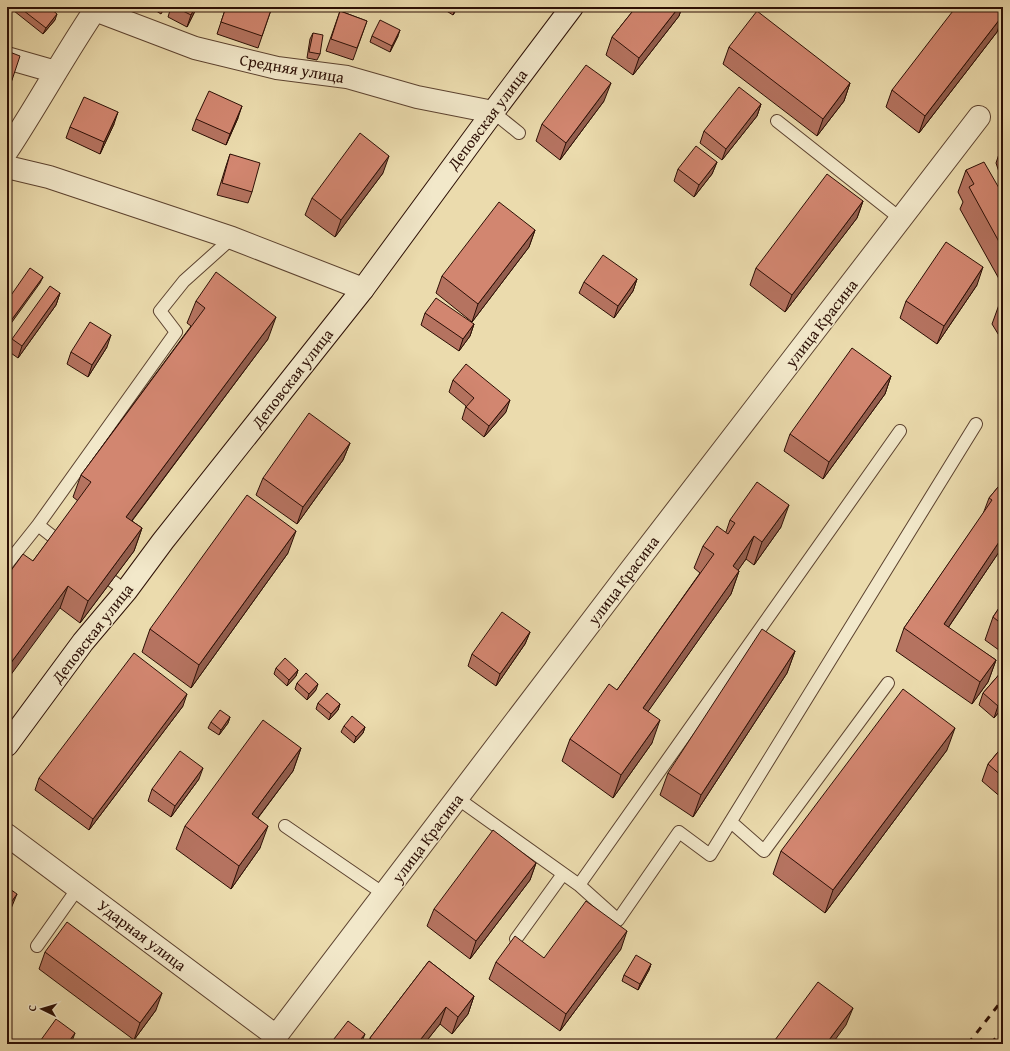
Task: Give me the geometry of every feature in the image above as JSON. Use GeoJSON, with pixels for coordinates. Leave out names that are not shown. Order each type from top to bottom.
{"type":"FeatureCollection","features":[{"type":"Feature","properties":{"kind":"street","name":"Деповская улица"},"geometry":{"type":"LineString","coordinates":[[7,744],[84,642],[118,585],[163,541],[363,288],[572,7]]}},
{"type":"Feature","properties":{"kind":"street","name":"Средняя улица"},"geometry":{"type":"LineString","coordinates":[[96,8],[195,48],[276,68],[347,78],[418,98],[493,112]]}},
{"type":"Feature","properties":{"kind":"street"},"geometry":{"type":"LineString","coordinates":[[7,151],[28,120],[96,8]]}},
{"type":"Feature","properties":{"kind":"street"},"geometry":{"type":"LineString","coordinates":[[7,58],[56,72]]}},
{"type":"Feature","properties":{"kind":"street","name":"улица Красина"},"geometry":{"type":"LineString","coordinates":[[277,1041],[384,894],[979,117]]}},
{"type":"Feature","properties":{"kind":"street"},"geometry":{"type":"LineString","coordinates":[[7,167],[49,177],[232,238],[363,288]]}},
{"type":"Feature","properties":{"kind":"street","name":"Ударная улица"},"geometry":{"type":"LineString","coordinates":[[7,835],[277,1041]]}},
{"type":"Feature","properties":{"kind":"lane"},"geometry":{"type":"LineString","coordinates":[[493,112],[519,133]]}},
{"type":"Feature","properties":{"kind":"lane"},"geometry":{"type":"LineString","coordinates":[[777,121],[901,219]]}},
{"type":"Feature","properties":{"kind":"lane"},"geometry":{"type":"LineString","coordinates":[[7,564],[38,525],[176,332],[160,311],[184,281],[232,238]]}},
{"type":"Feature","properties":{"kind":"lane"},"geometry":{"type":"LineString","coordinates":[[457,798],[579,885],[618,920],[680,832],[710,855],[976,424]]}},
{"type":"Feature","properties":{"kind":"lane"},"geometry":{"type":"LineString","coordinates":[[579,885],[900,431]]}},
{"type":"Feature","properties":{"kind":"lane"},"geometry":{"type":"LineString","coordinates":[[38,525],[57,540]]}},
{"type":"Feature","properties":{"kind":"lane"},"geometry":{"type":"LineString","coordinates":[[731,822],[764,851],[888,683]]}},
{"type":"Feature","properties":{"kind":"lane"},"geometry":{"type":"LineString","coordinates":[[285,826],[384,894]]}},
{"type":"Feature","properties":{"kind":"lane"},"geometry":{"type":"LineString","coordinates":[[516,939],[563,874]]}},
{"type":"Feature","properties":{"kind":"lane"},"geometry":{"type":"LineString","coordinates":[[37,946],[78,888]]}},
{"type":"Feature","properties":{"kind":"building"},"geometry":{"type":"Polygon","coordinates":[[[19,7],[49,7],[57,14],[46,28],[19,7]]]}},
{"type":"Feature","properties":{"kind":"building"},"geometry":{"type":"Polygon","coordinates":[[[175,7],[195,7],[191,15],[175,7]]]}},
{"type":"Feature","properties":{"kind":"building"},"geometry":{"type":"Polygon","coordinates":[[[226,7],[272,7],[262,36],[221,22],[226,7]]]}},
{"type":"Feature","properties":{"kind":"building"},"geometry":{"type":"Polygon","coordinates":[[[636,7],[679,7],[639,58],[612,37],[636,7]]]}},
{"type":"Feature","properties":{"kind":"building"},"geometry":{"type":"Polygon","coordinates":[[[956,7],[993,7],[1003,15],[925,116],[892,90],[956,7]]]}},
{"type":"Feature","properties":{"kind":"building"},"geometry":{"type":"Polygon","coordinates":[[[340,11],[367,21],[357,48],[331,39],[340,11]]]}},
{"type":"Feature","properties":{"kind":"building"},"geometry":{"type":"Polygon","coordinates":[[[757,11],[850,83],[823,119],[729,47],[757,11]]]}},
{"type":"Feature","properties":{"kind":"building"},"geometry":{"type":"Polygon","coordinates":[[[380,20],[400,30],[392,46],[372,36],[380,20]]]}},
{"type":"Feature","properties":{"kind":"building"},"geometry":{"type":"Polygon","coordinates":[[[313,33],[323,35],[320,54],[309,52],[313,33]]]}},
{"type":"Feature","properties":{"kind":"building"},"geometry":{"type":"Polygon","coordinates":[[[7,51],[20,56],[12,80],[7,79],[7,51]]]}},
{"type":"Feature","properties":{"kind":"building"},"geometry":{"type":"Polygon","coordinates":[[[586,65],[611,83],[566,143],[542,124],[586,65]]]}},
{"type":"Feature","properties":{"kind":"building"},"geometry":{"type":"Polygon","coordinates":[[[739,87],[761,104],[726,149],[704,131],[739,87]]]}},
{"type":"Feature","properties":{"kind":"building"},"geometry":{"type":"Polygon","coordinates":[[[209,91],[242,106],[230,134],[196,119],[209,91]]]}},
{"type":"Feature","properties":{"kind":"building"},"geometry":{"type":"Polygon","coordinates":[[[84,97],[118,112],[104,142],[70,127],[84,97]]]}},
{"type":"Feature","properties":{"kind":"building"},"geometry":{"type":"Polygon","coordinates":[[[360,133],[389,156],[341,220],[312,198],[360,133]]]}},
{"type":"Feature","properties":{"kind":"building"},"geometry":{"type":"Polygon","coordinates":[[[696,146],[717,162],[699,185],[678,169],[696,146]]]}},
{"type":"Feature","properties":{"kind":"building"},"geometry":{"type":"Polygon","coordinates":[[[230,154],[260,163],[252,192],[222,183],[230,154]]]}},
{"type":"Feature","properties":{"kind":"building"},"geometry":{"type":"Polygon","coordinates":[[[984,162],[1003,195],[1003,249],[969,187],[974,184],[966,170],[984,162]]]}},
{"type":"Feature","properties":{"kind":"building"},"geometry":{"type":"Polygon","coordinates":[[[827,174],[863,201],[792,295],[756,268],[827,174]]]}},
{"type":"Feature","properties":{"kind":"building"},"geometry":{"type":"Polygon","coordinates":[[[499,202],[535,230],[478,304],[442,276],[499,202]]]}},
{"type":"Feature","properties":{"kind":"building"},"geometry":{"type":"Polygon","coordinates":[[[946,242],[983,267],[944,326],[906,301],[946,242]]]}},
{"type":"Feature","properties":{"kind":"building"},"geometry":{"type":"Polygon","coordinates":[[[603,255],[637,279],[618,306],[584,282],[603,255]]]}},
{"type":"Feature","properties":{"kind":"building"},"geometry":{"type":"Polygon","coordinates":[[[30,268],[43,277],[7,326],[7,301],[30,268]]]}},
{"type":"Feature","properties":{"kind":"building"},"geometry":{"type":"Polygon","coordinates":[[[216,272],[276,317],[126,517],[142,528],[88,601],[68,586],[7,668],[7,576],[23,554],[33,561],[91,482],[81,475],[205,308],[196,301],[216,272]]]}},
{"type":"Feature","properties":{"kind":"building"},"geometry":{"type":"Polygon","coordinates":[[[50,286],[60,293],[22,346],[12,339],[50,286]]]}},
{"type":"Feature","properties":{"kind":"building"},"geometry":{"type":"Polygon","coordinates":[[[436,298],[474,324],[463,339],[425,313],[436,298]]]}},
{"type":"Feature","properties":{"kind":"building"},"geometry":{"type":"Polygon","coordinates":[[[90,322],[111,335],[92,365],[71,352],[90,322]]]}},
{"type":"Feature","properties":{"kind":"building"},"geometry":{"type":"Polygon","coordinates":[[[852,348],[891,376],[829,462],[790,434],[852,348]]]}},
{"type":"Feature","properties":{"kind":"building"},"geometry":{"type":"Polygon","coordinates":[[[466,364],[510,400],[489,426],[466,407],[474,398],[453,380],[466,364]]]}},
{"type":"Feature","properties":{"kind":"building"},"geometry":{"type":"Polygon","coordinates":[[[309,413],[350,443],[303,507],[263,478],[309,413]]]}},
{"type":"Feature","properties":{"kind":"building"},"geometry":{"type":"Polygon","coordinates":[[[1003,481],[1003,536],[944,624],[996,660],[980,682],[904,628],[992,500],[989,498],[1003,481]]]}},
{"type":"Feature","properties":{"kind":"building"},"geometry":{"type":"Polygon","coordinates":[[[757,482],[789,505],[762,542],[754,536],[733,566],[739,571],[643,708],[660,720],[621,775],[570,739],[609,684],[617,690],[714,554],[703,546],[717,526],[728,534],[735,523],[730,520],[757,482]]]}},
{"type":"Feature","properties":{"kind":"building"},"geometry":{"type":"Polygon","coordinates":[[[247,495],[296,531],[199,665],[150,629],[247,495]]]}},
{"type":"Feature","properties":{"kind":"building"},"geometry":{"type":"Polygon","coordinates":[[[1003,602],[1003,625],[993,617],[1003,602]]]}},
{"type":"Feature","properties":{"kind":"building"},"geometry":{"type":"Polygon","coordinates":[[[502,612],[530,632],[500,674],[472,654],[502,612]]]}},
{"type":"Feature","properties":{"kind":"building"},"geometry":{"type":"Polygon","coordinates":[[[762,629],[795,651],[701,795],[668,773],[762,629]]]}},
{"type":"Feature","properties":{"kind":"building"},"geometry":{"type":"Polygon","coordinates":[[[134,653],[187,694],[93,819],[39,778],[134,653]]]}},
{"type":"Feature","properties":{"kind":"building"},"geometry":{"type":"Polygon","coordinates":[[[285,658],[298,670],[289,680],[276,668],[285,658]]]}},
{"type":"Feature","properties":{"kind":"building"},"geometry":{"type":"Polygon","coordinates":[[[1003,670],[1003,700],[998,706],[983,693],[1003,670]]]}},
{"type":"Feature","properties":{"kind":"building"},"geometry":{"type":"Polygon","coordinates":[[[306,673],[318,684],[309,694],[297,683],[306,673]]]}},
{"type":"Feature","properties":{"kind":"building"},"geometry":{"type":"Polygon","coordinates":[[[903,689],[955,728],[833,890],[781,851],[903,689]]]}},
{"type":"Feature","properties":{"kind":"building"},"geometry":{"type":"Polygon","coordinates":[[[327,693],[340,704],[331,714],[318,703],[327,693]]]}},
{"type":"Feature","properties":{"kind":"building"},"geometry":{"type":"Polygon","coordinates":[[[220,710],[230,717],[221,730],[211,722],[220,710]]]}},
{"type":"Feature","properties":{"kind":"building"},"geometry":{"type":"Polygon","coordinates":[[[352,716],[365,727],[356,737],[344,726],[352,716]]]}},
{"type":"Feature","properties":{"kind":"building"},"geometry":{"type":"Polygon","coordinates":[[[263,720],[301,748],[252,814],[268,826],[239,866],[185,826],[263,720]]]}},
{"type":"Feature","properties":{"kind":"building"},"geometry":{"type":"Polygon","coordinates":[[[1003,746],[1003,777],[988,764],[1003,746]]]}},
{"type":"Feature","properties":{"kind":"building"},"geometry":{"type":"Polygon","coordinates":[[[180,751],[203,768],[175,806],[152,789],[180,751]]]}},
{"type":"Feature","properties":{"kind":"building"},"geometry":{"type":"Polygon","coordinates":[[[493,830],[536,863],[476,941],[434,909],[493,830]]]}},
{"type":"Feature","properties":{"kind":"building"},"geometry":{"type":"Polygon","coordinates":[[[7,887],[17,894],[7,908],[7,887]]]}},
{"type":"Feature","properties":{"kind":"building"},"geometry":{"type":"Polygon","coordinates":[[[586,901],[627,931],[566,1014],[496,962],[515,936],[544,958],[586,901]]]}},
{"type":"Feature","properties":{"kind":"building"},"geometry":{"type":"Polygon","coordinates":[[[67,922],[162,993],[140,1023],[45,952],[67,922]]]}},
{"type":"Feature","properties":{"kind":"building"},"geometry":{"type":"Polygon","coordinates":[[[636,955],[651,964],[640,984],[624,975],[636,955]]]}},
{"type":"Feature","properties":{"kind":"building"},"geometry":{"type":"Polygon","coordinates":[[[429,961],[474,996],[458,1017],[446,1007],[417,1044],[377,1044],[370,1038],[429,961]]]}},
{"type":"Feature","properties":{"kind":"building"},"geometry":{"type":"Polygon","coordinates":[[[818,982],[853,1008],[826,1044],[772,1044],[818,982]]]}},
{"type":"Feature","properties":{"kind":"building"},"geometry":{"type":"Polygon","coordinates":[[[56,1019],[75,1033],[67,1044],[38,1044],[56,1019]]]}},
{"type":"Feature","properties":{"kind":"building"},"geometry":{"type":"Polygon","coordinates":[[[348,1021],[365,1034],[357,1044],[330,1044],[348,1021]]]}},
{"type":"Feature","properties":{"kind":"railway"},"geometry":{"type":"LineString","coordinates":[[968,1044],[1003,999]]}},
{"type":"Feature","properties":{"kind":"railway"},"geometry":{"type":"LineString","coordinates":[[991,1044],[1003,1029]]}}]}
